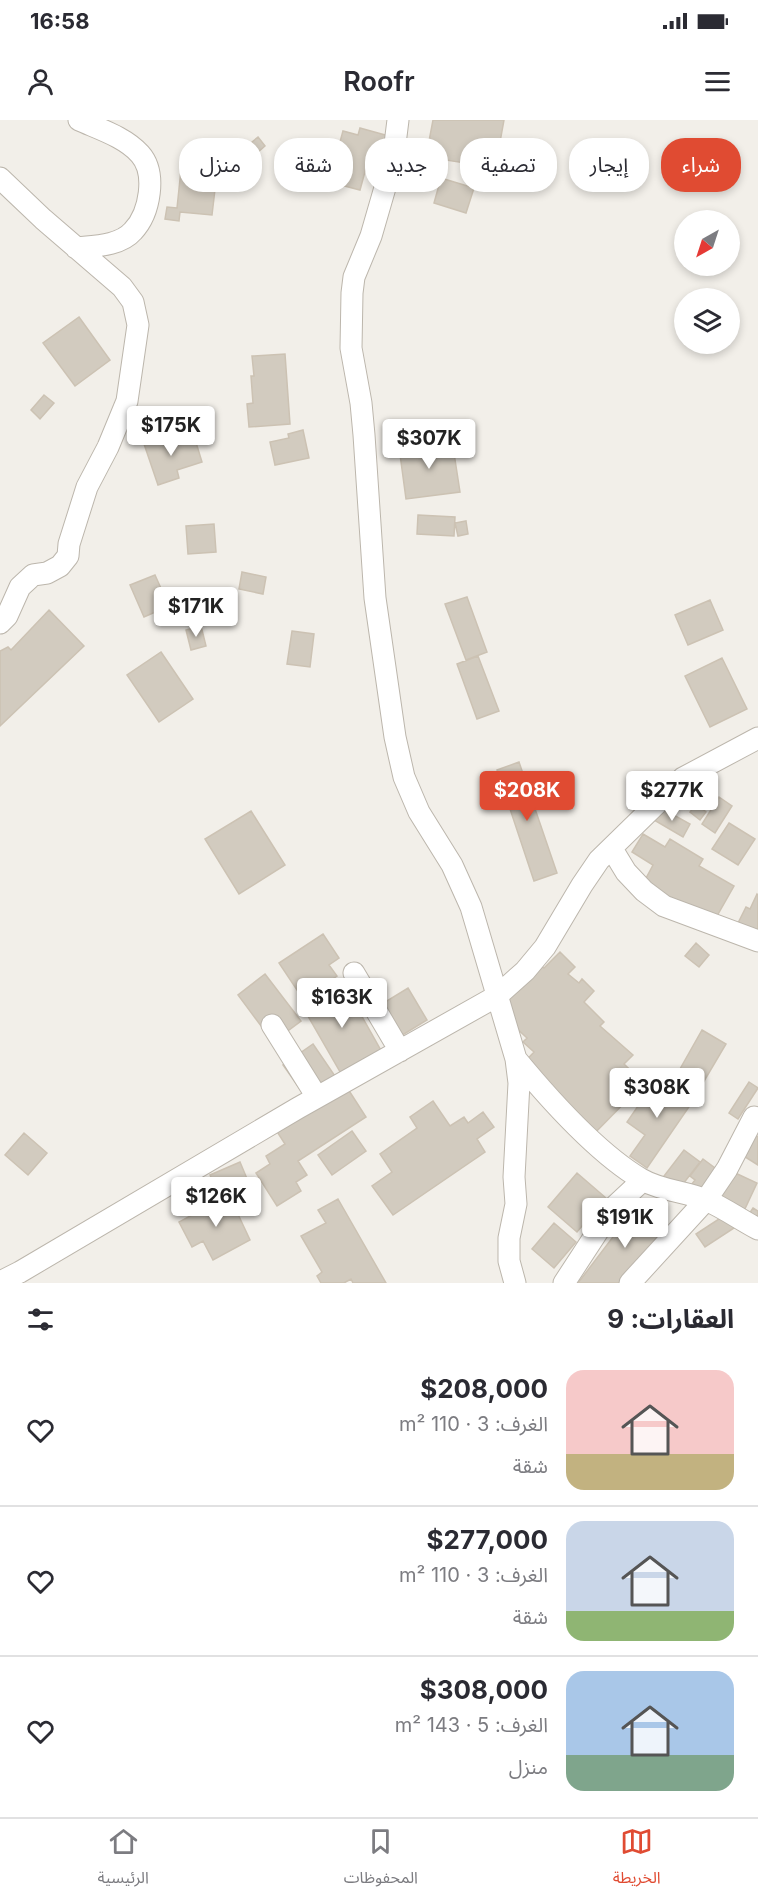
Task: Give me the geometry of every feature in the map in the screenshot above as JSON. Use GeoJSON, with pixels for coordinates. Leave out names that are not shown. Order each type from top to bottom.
{"type":"FeatureCollection","features":[{"type":"Feature","properties":{"kind":"street"},"geometry":{"type":"LineString","coordinates":[[76,248],[115,243],[133,232],[146,208],[150,188],[149,168],[140,153],[120,138],[79,120]]}},
{"type":"Feature","properties":{"kind":"street"},"geometry":{"type":"LineString","coordinates":[[398,120],[393,160],[371,236],[354,277],[352,293],[351,348],[364,435],[375,598],[395,737],[404,777],[419,812],[452,865],[471,907],[516,1059],[519,1083],[514,1177],[516,1204],[509,1238],[509,1261],[514,1283]]}},
{"type":"Feature","properties":{"kind":"street"},"geometry":{"type":"LineString","coordinates":[[0,178],[122,287],[132,302],[138,325],[127,401],[108,447],[87,486],[69,544],[68,556],[60,566],[47,573],[33,575],[20,587],[7,616],[0,623]]}},
{"type":"Feature","properties":{"kind":"street"},"geometry":{"type":"LineString","coordinates":[[0,1282],[317,1097],[497,996],[525,971],[545,947],[599,860],[683,778],[758,738]]}},
{"type":"Feature","properties":{"kind":"street"},"geometry":{"type":"LineString","coordinates":[[612,849],[626,872],[644,891],[664,906],[758,940]]}},
{"type":"Feature","properties":{"kind":"street"},"geometry":{"type":"LineString","coordinates":[[354,973],[400,1051]]}},
{"type":"Feature","properties":{"kind":"street"},"geometry":{"type":"LineString","coordinates":[[272,1025],[317,1097]]}},
{"type":"Feature","properties":{"kind":"street"},"geometry":{"type":"LineString","coordinates":[[516,1059],[545,1094],[623,1167],[643,1180],[669,1191],[705,1200],[758,1229]]}},
{"type":"Feature","properties":{"kind":"street"},"geometry":{"type":"LineString","coordinates":[[630,1283],[705,1200],[727,1168],[754,1117]]}},
{"type":"Feature","properties":{"kind":"street"},"geometry":{"type":"LineString","coordinates":[[564,1283],[612,1208],[643,1180]]}},
{"type":"Feature","properties":{"kind":"building"},"geometry":{"type":"Polygon","coordinates":[[[433,120],[504,120],[501,138],[460,138],[460,162],[448,160],[448,138],[430,138],[433,120]]]}},
{"type":"Feature","properties":{"kind":"building"},"geometry":{"type":"Polygon","coordinates":[[[360,128],[389,136],[388,138],[365,138],[365,172],[360,190],[353,188],[353,138],[341,138],[343,131],[358,135],[360,128]]]}},
{"type":"Feature","properties":{"kind":"building"},"geometry":{"type":"Polygon","coordinates":[[[448,180],[460,184],[460,192],[473,192],[466,213],[434,203],[437,192],[448,192],[448,180]]]}},
{"type":"Feature","properties":{"kind":"building"},"geometry":{"type":"Polygon","coordinates":[[[179,189],[179,192],[215,192],[212,215],[180,212],[179,221],[165,219],[167,207],[177,208],[179,189]]]}},
{"type":"Feature","properties":{"kind":"building"},"geometry":{"type":"Polygon","coordinates":[[[79,317],[110,360],[75,386],[43,343],[79,317]]]}},
{"type":"Feature","properties":{"kind":"building"},"geometry":{"type":"Polygon","coordinates":[[[285,354],[290,424],[249,427],[247,404],[253,403],[252,356],[285,354]]]}},
{"type":"Feature","properties":{"kind":"building"},"geometry":{"type":"Polygon","coordinates":[[[44,395],[54,403],[40,419],[31,410],[44,395]]]}},
{"type":"Feature","properties":{"kind":"building"},"geometry":{"type":"Polygon","coordinates":[[[303,430],[309,458],[275,465],[270,442],[289,438],[288,434],[303,430]]]}},
{"type":"Feature","properties":{"kind":"building"},"geometry":{"type":"Polygon","coordinates":[[[163,435],[166,445],[194,436],[202,462],[177,470],[179,478],[158,485],[143,441],[163,435]]]}},
{"type":"Feature","properties":{"kind":"building"},"geometry":{"type":"Polygon","coordinates":[[[452,440],[460,492],[406,499],[399,447],[452,440]]]}},
{"type":"Feature","properties":{"kind":"building"},"geometry":{"type":"Polygon","coordinates":[[[418,515],[455,517],[454,536],[417,534],[418,515]]]}},
{"type":"Feature","properties":{"kind":"building"},"geometry":{"type":"Polygon","coordinates":[[[466,521],[468,534],[458,536],[455,523],[466,521]]]}},
{"type":"Feature","properties":{"kind":"building"},"geometry":{"type":"Polygon","coordinates":[[[214,524],[216,552],[188,554],[186,526],[214,524]]]}},
{"type":"Feature","properties":{"kind":"building"},"geometry":{"type":"Polygon","coordinates":[[[242,572],[266,577],[263,594],[239,589],[242,572]]]}},
{"type":"Feature","properties":{"kind":"building"},"geometry":{"type":"Polygon","coordinates":[[[155,575],[169,606],[144,617],[130,585],[155,575]]]}},
{"type":"Feature","properties":{"kind":"building"},"geometry":{"type":"Polygon","coordinates":[[[467,597],[487,652],[466,660],[445,604],[467,597]]]}},
{"type":"Feature","properties":{"kind":"building"},"geometry":{"type":"Polygon","coordinates":[[[710,600],[723,630],[688,645],[675,615],[710,600]]]}},
{"type":"Feature","properties":{"kind":"building"},"geometry":{"type":"Polygon","coordinates":[[[49,610],[84,646],[0,726],[0,651],[8,647],[11,650],[49,610]]]}},
{"type":"Feature","properties":{"kind":"building"},"geometry":{"type":"Polygon","coordinates":[[[201,626],[206,646],[191,650],[186,630],[201,626]]]}},
{"type":"Feature","properties":{"kind":"building"},"geometry":{"type":"Polygon","coordinates":[[[292,631],[314,634],[310,667],[287,664],[292,631]]]}},
{"type":"Feature","properties":{"kind":"building"},"geometry":{"type":"Polygon","coordinates":[[[161,652],[193,699],[159,722],[127,675],[161,652]]]}},
{"type":"Feature","properties":{"kind":"building"},"geometry":{"type":"Polygon","coordinates":[[[478,656],[499,711],[477,719],[457,664],[478,656]]]}},
{"type":"Feature","properties":{"kind":"building"},"geometry":{"type":"Polygon","coordinates":[[[722,658],[747,709],[710,727],[685,676],[722,658]]]}},
{"type":"Feature","properties":{"kind":"building"},"geometry":{"type":"Polygon","coordinates":[[[519,762],[557,873],[534,881],[497,770],[519,762]]]}},
{"type":"Feature","properties":{"kind":"building"},"geometry":{"type":"Polygon","coordinates":[[[719,797],[732,806],[715,833],[702,824],[719,797]]]}},
{"type":"Feature","properties":{"kind":"building"},"geometry":{"type":"Polygon","coordinates":[[[696,804],[706,812],[700,820],[690,812],[696,804]]]}},
{"type":"Feature","properties":{"kind":"building"},"geometry":{"type":"Polygon","coordinates":[[[661,808],[690,824],[683,837],[654,820],[661,808]]]}},
{"type":"Feature","properties":{"kind":"building"},"geometry":{"type":"Polygon","coordinates":[[[251,811],[285,865],[239,894],[205,839],[251,811]]]}},
{"type":"Feature","properties":{"kind":"building"},"geometry":{"type":"Polygon","coordinates":[[[729,823],[755,839],[738,865],[712,849],[729,823]]]}},
{"type":"Feature","properties":{"kind":"building"},"geometry":{"type":"Polygon","coordinates":[[[643,834],[665,847],[670,839],[703,859],[699,866],[734,886],[713,923],[644,882],[653,865],[632,852],[643,834]]]}},
{"type":"Feature","properties":{"kind":"building"},"geometry":{"type":"Polygon","coordinates":[[[757,894],[758,948],[736,927],[746,907],[750,909],[757,894]]]}},
{"type":"Feature","properties":{"kind":"building"},"geometry":{"type":"Polygon","coordinates":[[[323,934],[339,958],[329,965],[337,976],[303,999],[279,963],[323,934]]]}},
{"type":"Feature","properties":{"kind":"building"},"geometry":{"type":"Polygon","coordinates":[[[696,943],[709,955],[699,967],[685,956],[696,943]]]}},
{"type":"Feature","properties":{"kind":"building"},"geometry":{"type":"Polygon","coordinates":[[[560,952],[575,967],[568,974],[579,983],[582,979],[594,991],[584,1002],[604,1022],[600,1026],[633,1055],[624,1064],[644,1083],[587,1141],[518,1069],[534,1052],[523,1042],[527,1038],[497,1010],[540,965],[544,968],[560,952]]]}},
{"type":"Feature","properties":{"kind":"building"},"geometry":{"type":"Polygon","coordinates":[[[265,974],[301,1021],[273,1042],[238,995],[265,974]]]}},
{"type":"Feature","properties":{"kind":"building"},"geometry":{"type":"Polygon","coordinates":[[[342,981],[383,1054],[343,1077],[301,1004],[342,981]]]}},
{"type":"Feature","properties":{"kind":"building"},"geometry":{"type":"Polygon","coordinates":[[[408,988],[427,1020],[396,1039],[377,1007],[408,988]]]}},
{"type":"Feature","properties":{"kind":"building"},"geometry":{"type":"Polygon","coordinates":[[[702,1030],[726,1044],[703,1083],[680,1069],[702,1030]]]}},
{"type":"Feature","properties":{"kind":"building"},"geometry":{"type":"Polygon","coordinates":[[[313,1044],[337,1079],[307,1099],[283,1065],[313,1044]]]}},
{"type":"Feature","properties":{"kind":"building"},"geometry":{"type":"Polygon","coordinates":[[[658,1077],[693,1101],[647,1168],[630,1156],[645,1135],[627,1122],[658,1077]]]}},
{"type":"Feature","properties":{"kind":"building"},"geometry":{"type":"Polygon","coordinates":[[[749,1082],[758,1088],[738,1119],[729,1113],[749,1082]]]}},
{"type":"Feature","properties":{"kind":"building"},"geometry":{"type":"Polygon","coordinates":[[[346,1086],[366,1117],[298,1161],[307,1175],[296,1182],[301,1191],[277,1206],[256,1173],[270,1164],[266,1156],[285,1144],[276,1130],[346,1086]]]}},
{"type":"Feature","properties":{"kind":"building"},"geometry":{"type":"Polygon","coordinates":[[[433,1101],[450,1126],[464,1117],[468,1123],[483,1112],[494,1127],[477,1139],[485,1152],[393,1215],[372,1186],[392,1172],[380,1154],[417,1128],[410,1117],[433,1101]]]}},
{"type":"Feature","properties":{"kind":"building"},"geometry":{"type":"Polygon","coordinates":[[[352,1131],[366,1151],[332,1175],[318,1155],[352,1131]]]}},
{"type":"Feature","properties":{"kind":"building"},"geometry":{"type":"Polygon","coordinates":[[[24,1133],[47,1153],[28,1175],[5,1155],[24,1133]]]}},
{"type":"Feature","properties":{"kind":"building"},"geometry":{"type":"Polygon","coordinates":[[[754,1134],[758,1137],[758,1165],[742,1155],[754,1134]]]}},
{"type":"Feature","properties":{"kind":"building"},"geometry":{"type":"Polygon","coordinates":[[[684,1150],[700,1162],[670,1201],[654,1189],[684,1150]]]}},
{"type":"Feature","properties":{"kind":"building"},"geometry":{"type":"Polygon","coordinates":[[[703,1159],[719,1171],[693,1205],[682,1197],[695,1180],[690,1176],[703,1159]]]}},
{"type":"Feature","properties":{"kind":"building"},"geometry":{"type":"Polygon","coordinates":[[[240,1162],[253,1193],[233,1201],[228,1189],[218,1194],[210,1175],[240,1162]]]}},
{"type":"Feature","properties":{"kind":"building"},"geometry":{"type":"Polygon","coordinates":[[[731,1171],[757,1183],[743,1213],[718,1201],[731,1171]]]}},
{"type":"Feature","properties":{"kind":"building"},"geometry":{"type":"Polygon","coordinates":[[[577,1173],[606,1198],[577,1232],[548,1207],[577,1173]]]}},
{"type":"Feature","properties":{"kind":"building"},"geometry":{"type":"Polygon","coordinates":[[[229,1195],[250,1240],[213,1260],[203,1241],[192,1247],[179,1222],[229,1195]]]}},
{"type":"Feature","properties":{"kind":"building"},"geometry":{"type":"Polygon","coordinates":[[[338,1199],[386,1283],[353,1283],[351,1279],[344,1283],[321,1283],[317,1276],[322,1272],[301,1236],[326,1223],[318,1210],[338,1199]]]}},
{"type":"Feature","properties":{"kind":"building"},"geometry":{"type":"Polygon","coordinates":[[[638,1204],[666,1226],[624,1283],[578,1283],[638,1204]]]}},
{"type":"Feature","properties":{"kind":"building"},"geometry":{"type":"Polygon","coordinates":[[[753,1208],[758,1211],[758,1223],[741,1226],[753,1208]]]}},
{"type":"Feature","properties":{"kind":"building"},"geometry":{"type":"Polygon","coordinates":[[[725,1215],[734,1228],[705,1247],[696,1234],[725,1215]]]}},
{"type":"Feature","properties":{"kind":"building"},"geometry":{"type":"Polygon","coordinates":[[[554,1223],[576,1242],[554,1268],[532,1249],[554,1223]]]}}]}
